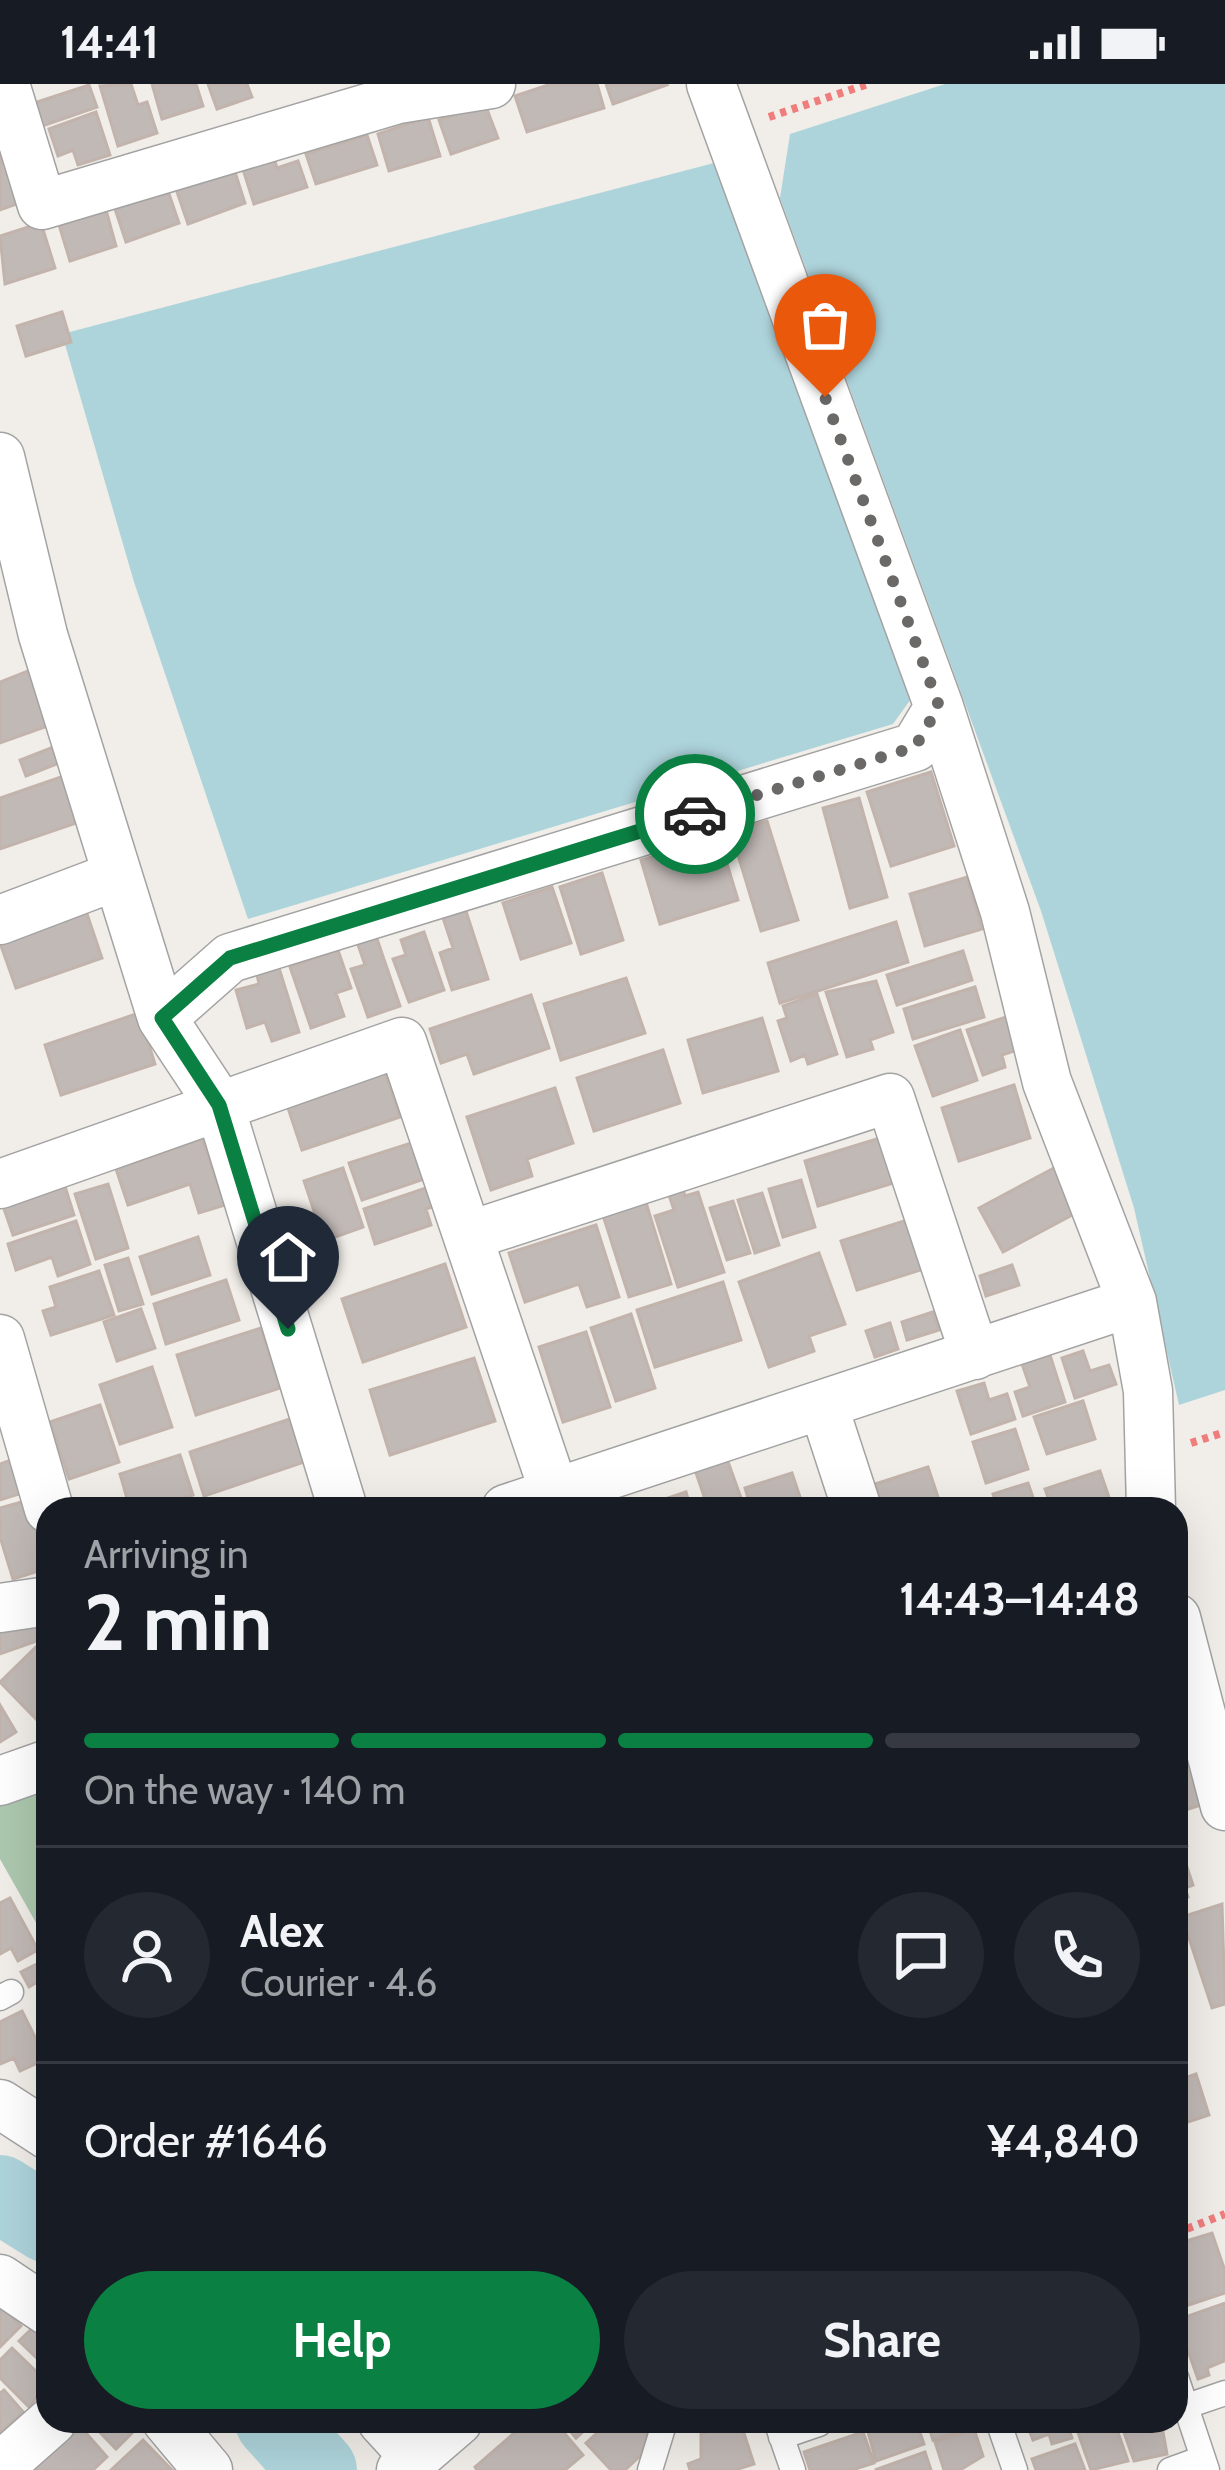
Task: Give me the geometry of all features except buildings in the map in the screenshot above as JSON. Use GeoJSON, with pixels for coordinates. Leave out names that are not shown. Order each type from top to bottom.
{"type":"FeatureCollection","features":[{"type":"Feature","properties":{"kind":"street"},"geometry":{"type":"LineString","coordinates":[[5,84],[43,205],[396,92],[490,84]]}},
{"type":"Feature","properties":{"kind":"street"},"geometry":{"type":"LineString","coordinates":[[711,84],[939,706],[1005,912],[1046,1082],[1132,1302],[1148,1391],[1151,1497]]}},
{"type":"Feature","properties":{"kind":"street"},"geometry":{"type":"LineString","coordinates":[[0,457],[21,643],[116,876],[162,1018],[219,1105],[339,1497]]}},
{"type":"Feature","properties":{"kind":"street"},"geometry":{"type":"LineString","coordinates":[[162,1018],[230,958],[915,747],[939,706]]}},
{"type":"Feature","properties":{"kind":"street"},"geometry":{"type":"LineString","coordinates":[[0,920],[116,876]]}},
{"type":"Feature","properties":{"kind":"street"},"geometry":{"type":"LineString","coordinates":[[0,1184],[403,1042],[557,1497]]}},
{"type":"Feature","properties":{"kind":"street"},"geometry":{"type":"LineString","coordinates":[[468,1236],[890,1098],[975,1355]]}},
{"type":"Feature","properties":{"kind":"street"},"geometry":{"type":"LineString","coordinates":[[569,1497],[1132,1302]]}},
{"type":"Feature","properties":{"kind":"street"},"geometry":{"type":"LineString","coordinates":[[0,1339],[15,1447],[42,1497]]}},
{"type":"Feature","properties":{"kind":"street"},"geometry":{"type":"LineString","coordinates":[[824,1408],[853,1497]]}},
{"type":"Feature","properties":{"kind":"street"},"geometry":{"type":"LineString","coordinates":[[0,1608],[36,1603]]}},
{"type":"Feature","properties":{"kind":"street"},"geometry":{"type":"LineString","coordinates":[[1188,1663],[1224,1799]]}},
{"type":"Feature","properties":{"kind":"street"},"geometry":{"type":"LineString","coordinates":[[0,1781],[36,1768]]}},
{"type":"Feature","properties":{"kind":"street"},"geometry":{"type":"LineString","coordinates":[[0,2104],[36,2127]]}},
{"type":"Feature","properties":{"kind":"street"},"geometry":{"type":"LineString","coordinates":[[0,2278],[36,2304]]}},
{"type":"Feature","properties":{"kind":"street"},"geometry":{"type":"LineString","coordinates":[[0,2467],[38,2433]]}},
{"type":"Feature","properties":{"kind":"street"},"geometry":{"type":"LineString","coordinates":[[177,2433],[208,2470]]}},
{"type":"Feature","properties":{"kind":"street"},"geometry":{"type":"LineString","coordinates":[[389,2433],[408,2463],[444,2433]]}},
{"type":"Feature","properties":{"kind":"lane"},"geometry":{"type":"LineString","coordinates":[[1188,2406],[1225,2393]]}},
{"type":"Feature","properties":{"kind":"lane"},"geometry":{"type":"LineString","coordinates":[[1170,2470],[1205,2464],[1188,2409]]}},
{"type":"Feature","properties":{"kind":"lane"},"geometry":{"type":"LineString","coordinates":[[650,2470],[661,2433]]}},
{"type":"Feature","properties":{"kind":"lane"},"geometry":{"type":"LineString","coordinates":[[779,2433],[793,2470]]}},
{"type":"Feature","properties":{"kind":"lane"},"geometry":{"type":"LineString","coordinates":[[1002,2433],[1015,2470]]}},
{"type":"Feature","properties":{"kind":"path"},"geometry":{"type":"LineString","coordinates":[[728,131],[868,84]]}},
{"type":"Feature","properties":{"kind":"path"},"geometry":{"type":"LineString","coordinates":[[1188,2228],[1225,2214]]}},
{"type":"Feature","properties":{"kind":"green space"},"geometry":{"type":"Polygon","coordinates":[[[36,1782],[36,1923],[0,1859],[0,1796],[36,1782]]]}},
{"type":"Feature","properties":{"kind":"water"},"geometry":{"type":"Polygon","coordinates":[[[945,84],[1225,84],[1225,1390],[1179,1405],[1134,1208],[1041,911],[780,198],[790,134],[945,84]]]}},
{"type":"Feature","properties":{"kind":"water"},"geometry":{"type":"Polygon","coordinates":[[[714,163],[911,699],[893,724],[248,919],[134,582],[62,334],[714,163]]]}},
{"type":"Feature","properties":{"kind":"waterway"},"geometry":{"type":"LineString","coordinates":[[0,2194],[36,2216]]}},
{"type":"Feature","properties":{"kind":"waterway"},"geometry":{"type":"LineString","coordinates":[[285,2433],[318,2470]]}},
{"type":"Feature","properties":{"kind":"way so far"},"geometry":{"type":"LineString","coordinates":[[695,814],[915,747],[939,706],[825,397]]}},
{"type":"Feature","properties":{"kind":"route"},"geometry":{"type":"LineString","coordinates":[[288,1329],[219,1105],[162,1018],[230,958],[695,814]]}}]}
